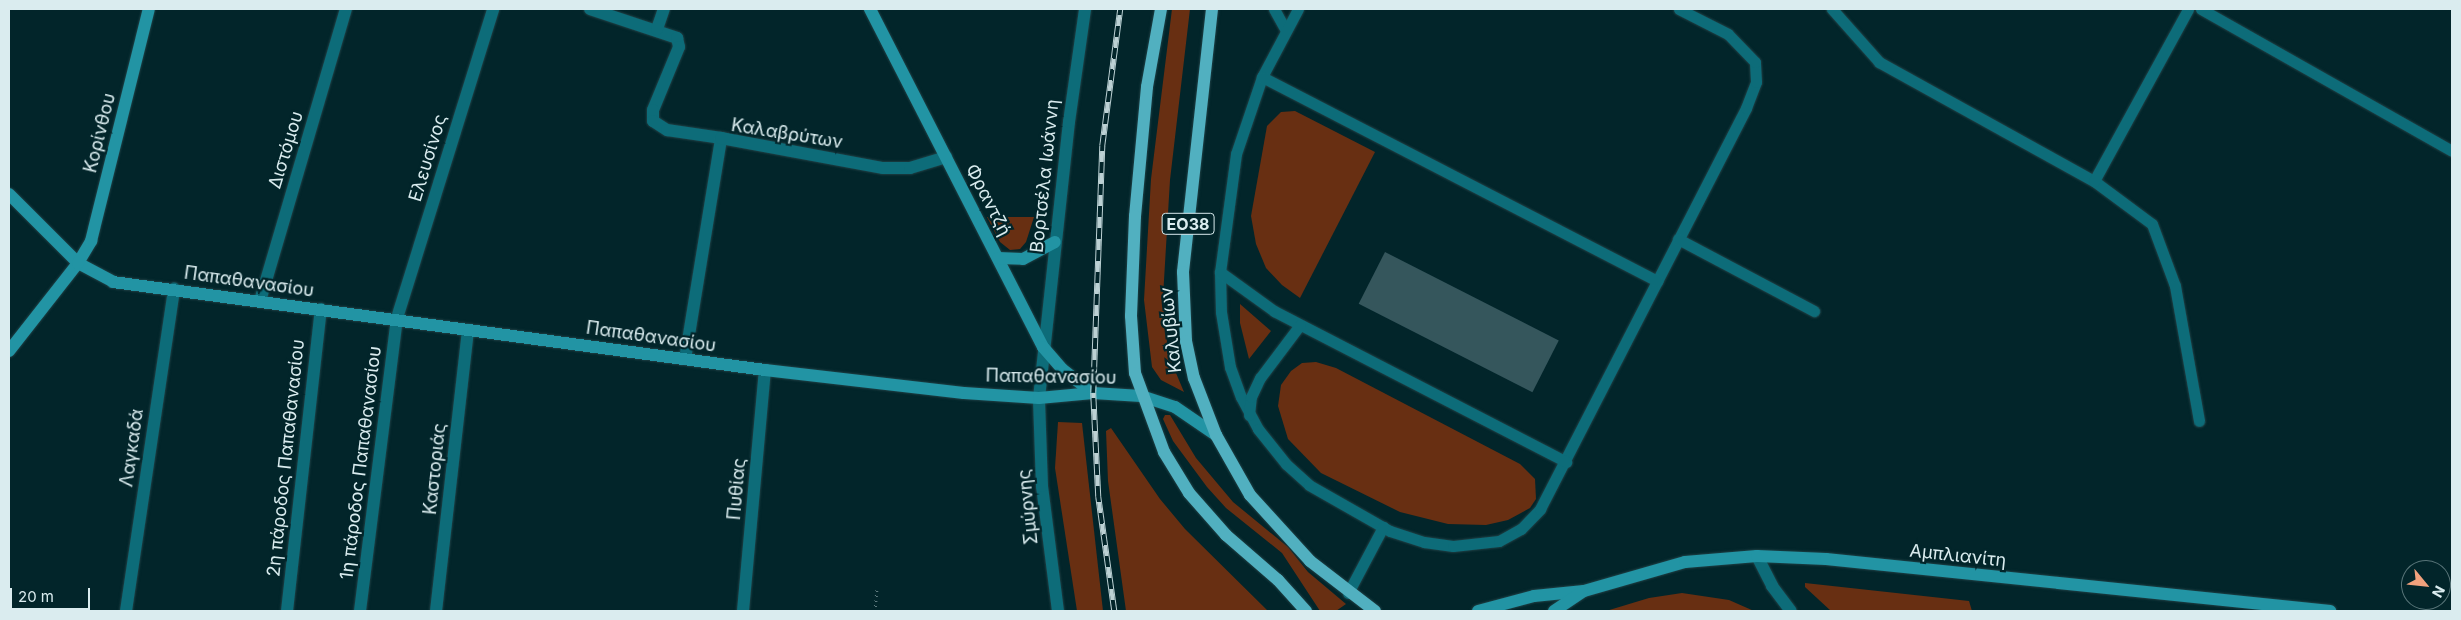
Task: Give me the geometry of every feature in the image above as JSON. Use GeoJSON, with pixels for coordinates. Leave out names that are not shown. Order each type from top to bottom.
{"type":"FeatureCollection","features":[{"type":"Feature","properties":{"kind":"main road","name":"Κορίνθου"},"geometry":{"type":"LineString","coordinates":[[9,351],[78,263],[95,229],[149,9]]}},
{"type":"Feature","properties":{"kind":"main road","name":"Φραντζή"},"geometry":{"type":"LineString","coordinates":[[870,9],[1043,347],[1062,369],[1093,393]]}},
{"type":"Feature","properties":{"kind":"main road","name":"Καλυβίων"},"geometry":{"type":"LineString","coordinates":[[1161,9],[1147,87],[1135,216],[1131,337],[1140,396],[1164,452],[1189,493],[1226,535],[1278,580],[1306,611]]}},
{"type":"Feature","properties":{"kind":"main road","name":"Καλυβίων"},"geometry":{"type":"LineString","coordinates":[[1212,9],[1188,223],[1183,297],[1189,359],[1216,435],[1231,465],[1261,509],[1310,561],[1348,593],[1375,611]]}},
{"type":"Feature","properties":{"kind":"main road","name":"Παπαθανασίου"},"geometry":{"type":"LineString","coordinates":[[9,194],[78,263],[113,282],[397,318],[468,330],[765,370],[1039,398],[1093,393],[1140,396],[1176,408],[1216,435]]}},
{"type":"Feature","properties":{"kind":"main road"},"geometry":{"type":"LineString","coordinates":[[998,258],[1022,259],[1055,242]]}},
{"type":"Feature","properties":{"kind":"main road","name":"Αμπλιανίτη"},"geometry":{"type":"LineString","coordinates":[[1478,611],[1534,596],[1584,591],[1685,562],[1758,556],[1826,559],[2330,611]]}},
{"type":"Feature","properties":{"kind":"main road","name":"Αμπλιανίτη"},"geometry":{"type":"LineString","coordinates":[[1554,611],[1584,591]]}},
{"type":"Feature","properties":{"kind":"street","name":"Διστόμου"},"geometry":{"type":"LineString","coordinates":[[260,301],[346,9]]}},
{"type":"Feature","properties":{"kind":"street","name":"Ελευσίνος"},"geometry":{"type":"LineString","coordinates":[[397,318],[492,9]]}},
{"type":"Feature","properties":{"kind":"street"},"geometry":{"type":"LineString","coordinates":[[590,9],[674,35],[680,43],[653,110],[653,121],[667,130],[721,138]]}},
{"type":"Feature","properties":{"kind":"street"},"geometry":{"type":"LineString","coordinates":[[657,29],[664,9]]}},
{"type":"Feature","properties":{"kind":"street","name":"Βορτσέλα Ιωάννη"},"geometry":{"type":"LineString","coordinates":[[1039,398],[1055,242],[1085,9]]}},
{"type":"Feature","properties":{"kind":"street","name":"Καλαβρύτων"},"geometry":{"type":"LineString","coordinates":[[685,359],[721,138],[883,168],[910,168],[946,157]]}},
{"type":"Feature","properties":{"kind":"street","name":"Λαγκαδά"},"geometry":{"type":"LineString","coordinates":[[126,611],[174,289]]}},
{"type":"Feature","properties":{"kind":"street","name":"2η πάροδος Παπαθανασίου"},"geometry":{"type":"LineString","coordinates":[[287,611],[321,309]]}},
{"type":"Feature","properties":{"kind":"street","name":"1η πάροδος Παπαθανασίου"},"geometry":{"type":"LineString","coordinates":[[360,611],[397,318]]}},
{"type":"Feature","properties":{"kind":"street","name":"Καστοριάς"},"geometry":{"type":"LineString","coordinates":[[436,611],[468,330]]}},
{"type":"Feature","properties":{"kind":"street","name":"Πυθίας"},"geometry":{"type":"LineString","coordinates":[[744,611],[765,370]]}},
{"type":"Feature","properties":{"kind":"street","name":"Σμύρνης"},"geometry":{"type":"LineString","coordinates":[[1039,398],[1042,486],[1058,611]]}},
{"type":"Feature","properties":{"kind":"street"},"geometry":{"type":"LineString","coordinates":[[1758,556],[1769,580],[1791,611]]}},
{"type":"Feature","properties":{"kind":"lane"},"geometry":{"type":"LineString","coordinates":[[1274,9],[1285,29]]}},
{"type":"Feature","properties":{"kind":"lane"},"geometry":{"type":"LineString","coordinates":[[1298,9],[1285,29],[1262,77],[1236,154],[1220,272],[1221,312],[1228,359],[1249,415],[1273,448],[1302,479],[1382,527],[1424,542],[1446,546],[1499,540],[1518,532],[1534,516],[1566,462],[1746,108],[1756,82],[1756,62],[1742,45],[1728,34],[1679,9]]}},
{"type":"Feature","properties":{"kind":"lane"},"geometry":{"type":"LineString","coordinates":[[1832,9],[1879,62],[2094,181],[2152,224],[2175,286],[2199,422]]}},
{"type":"Feature","properties":{"kind":"lane"},"geometry":{"type":"LineString","coordinates":[[2094,181],[2188,9]]}},
{"type":"Feature","properties":{"kind":"lane"},"geometry":{"type":"LineString","coordinates":[[2201,9],[2452,151]]}},
{"type":"Feature","properties":{"kind":"lane"},"geometry":{"type":"LineString","coordinates":[[1262,77],[1657,281]]}},
{"type":"Feature","properties":{"kind":"lane"},"geometry":{"type":"LineString","coordinates":[[1678,239],[1814,311]]}},
{"type":"Feature","properties":{"kind":"lane"},"geometry":{"type":"LineString","coordinates":[[1220,272],[1263,304],[1300,325],[1566,462]]}},
{"type":"Feature","properties":{"kind":"lane"},"geometry":{"type":"LineString","coordinates":[[1249,415],[1252,397],[1260,378],[1300,325]]}},
{"type":"Feature","properties":{"kind":"lane"},"geometry":{"type":"LineString","coordinates":[[1348,593],[1382,527]]}},
{"type":"Feature","properties":{"kind":"path"},"geometry":{"type":"LineString","coordinates":[[875,611],[877,586]]}},
{"type":"Feature","properties":{"kind":"shaded area"},"geometry":{"type":"Polygon","coordinates":[[[1172,9],[1190,9],[1170,180],[1163,297],[1168,354],[1184,392],[1161,380],[1152,367],[1144,300],[1151,179],[1172,9]]]}},
{"type":"Feature","properties":{"kind":"shaded area"},"geometry":{"type":"Polygon","coordinates":[[[1295,111],[1375,152],[1300,298],[1282,285],[1266,268],[1256,244],[1251,216],[1267,126],[1281,112],[1295,111]]]}},
{"type":"Feature","properties":{"kind":"shaded area"},"geometry":{"type":"Polygon","coordinates":[[[987,217],[1034,217],[1026,242],[1020,249],[1010,250],[1000,242],[987,217]]]}},
{"type":"Feature","properties":{"kind":"shaded area"},"geometry":{"type":"Polygon","coordinates":[[[1240,304],[1271,331],[1249,359],[1240,323],[1240,304]]]}},
{"type":"Feature","properties":{"kind":"shaded area"},"geometry":{"type":"Polygon","coordinates":[[[1316,362],[1336,368],[1520,464],[1535,479],[1536,499],[1530,508],[1508,520],[1486,525],[1448,524],[1400,512],[1321,473],[1288,439],[1278,406],[1281,385],[1291,371],[1302,363],[1316,362]]]}},
{"type":"Feature","properties":{"kind":"shaded area"},"geometry":{"type":"Polygon","coordinates":[[[1165,415],[1170,415],[1196,458],[1233,502],[1288,547],[1308,572],[1346,604],[1336,611],[1320,611],[1282,553],[1226,508],[1207,487],[1173,441],[1163,419],[1165,415]]]}},
{"type":"Feature","properties":{"kind":"shaded area"},"geometry":{"type":"Polygon","coordinates":[[[1058,422],[1082,423],[1103,611],[1077,611],[1055,468],[1058,422]]]}},
{"type":"Feature","properties":{"kind":"shaded area"},"geometry":{"type":"Polygon","coordinates":[[[1111,428],[1160,499],[1185,529],[1268,611],[1126,611],[1108,481],[1106,431],[1111,428]]]}},
{"type":"Feature","properties":{"kind":"shaded area"},"geometry":{"type":"Polygon","coordinates":[[[1805,583],[1969,601],[1972,611],[1831,611],[1805,587],[1805,583]]]}},
{"type":"Feature","properties":{"kind":"shaded area"},"geometry":{"type":"Polygon","coordinates":[[[1682,593],[1729,600],[1754,611],[1606,611],[1649,598],[1682,593]]]}},
{"type":"Feature","properties":{"kind":"building"},"geometry":{"type":"Polygon","coordinates":[[[1385,252],[1559,341],[1532,392],[1359,304],[1385,252]]]}},
{"type":"Feature","properties":{"kind":"railway"},"geometry":{"type":"LineString","coordinates":[[1114,611],[1098,497],[1093,393],[1102,146],[1120,9]]}}]}
